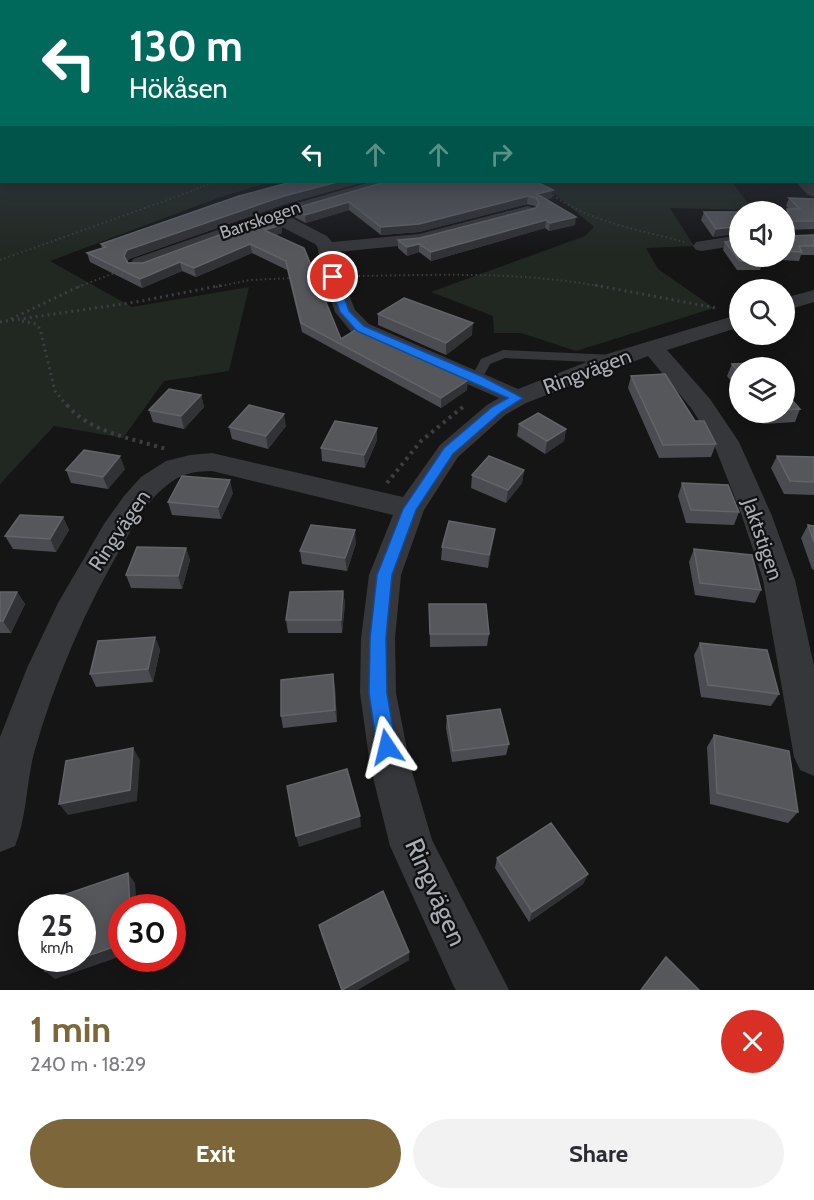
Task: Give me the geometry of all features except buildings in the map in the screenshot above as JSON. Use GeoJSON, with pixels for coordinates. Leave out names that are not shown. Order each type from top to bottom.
{"type":"FeatureCollection","features":[{"type":"Feature","properties":{"kind":"street","name":"Barrskogen"},"geometry":{"type":"LineString","coordinates":[[137,265],[214,235],[323,198],[382,183]]}},
{"type":"Feature","properties":{"kind":"street"},"geometry":{"type":"LineString","coordinates":[[327,248],[419,239],[528,212]]}},
{"type":"Feature","properties":{"kind":"street"},"geometry":{"type":"LineString","coordinates":[[274,216],[321,240],[327,248],[333,277],[345,312],[361,328],[477,378],[517,398]]}},
{"type":"Feature","properties":{"kind":"street"},"geometry":{"type":"LineString","coordinates":[[702,246],[729,242]]}},
{"type":"Feature","properties":{"kind":"street"},"geometry":{"type":"LineString","coordinates":[[795,302],[814,296]]}},
{"type":"Feature","properties":{"kind":"street"},"geometry":{"type":"LineString","coordinates":[[795,306],[814,314]]}},
{"type":"Feature","properties":{"kind":"street","name":"Ringvägen"},"geometry":{"type":"LineString","coordinates":[[484,990],[471,970],[412,846],[390,765],[378,693],[378,638],[385,575],[410,509],[449,451],[496,410],[517,398],[729,316]]}},
{"type":"Feature","properties":{"kind":"street","name":"Jaktstigen"},"geometry":{"type":"LineString","coordinates":[[653,347],[701,404],[726,442],[758,516],[779,580],[814,757]]}},
{"type":"Feature","properties":{"kind":"street","name":"Ringvägen"},"geometry":{"type":"LineString","coordinates":[[0,831],[14,757],[42,671],[70,608],[98,559],[143,491],[156,479],[174,467],[199,461],[222,464],[410,509]]}},
{"type":"Feature","properties":{"kind":"lane"},"geometry":{"type":"LineString","coordinates":[[477,378],[485,363],[503,354],[615,359]]}},
{"type":"Feature","properties":{"kind":"path"},"geometry":{"type":"LineString","coordinates":[[0,260],[213,183]]}},
{"type":"Feature","properties":{"kind":"path"},"geometry":{"type":"LineString","coordinates":[[547,190],[564,204],[585,216],[702,246]]}},
{"type":"Feature","properties":{"kind":"path"},"geometry":{"type":"LineString","coordinates":[[6,321],[69,290],[137,265]]}},
{"type":"Feature","properties":{"kind":"path"},"geometry":{"type":"LineString","coordinates":[[0,322],[136,302],[250,280],[451,275],[568,280],[599,284],[729,314]]}},
{"type":"Feature","properties":{"kind":"path"},"geometry":{"type":"LineString","coordinates":[[6,321],[30,322],[40,329],[55,391],[72,412],[92,425],[166,448],[174,467]]}},
{"type":"Feature","properties":{"kind":"shaded area"},"geometry":{"type":"Polygon","coordinates":[[[0,183],[266,183],[218,198],[50,261],[132,307],[249,287],[229,371],[164,381],[123,438],[54,426],[0,484],[0,183]]]}},
{"type":"Feature","properties":{"kind":"shaded area"},"geometry":{"type":"Polygon","coordinates":[[[542,183],[733,183],[746,201],[729,201],[729,209],[670,208],[694,246],[646,248],[658,269],[714,308],[576,351],[521,333],[494,333],[493,316],[431,292],[585,236],[594,227],[542,183]]]}},
{"type":"Feature","properties":{"kind":"route"},"geometry":{"type":"LineString","coordinates":[[333,277],[345,312],[361,328],[425,358],[477,378],[517,398],[496,410],[449,451],[410,509],[385,575],[378,638],[378,693],[387,747]]}}]}
